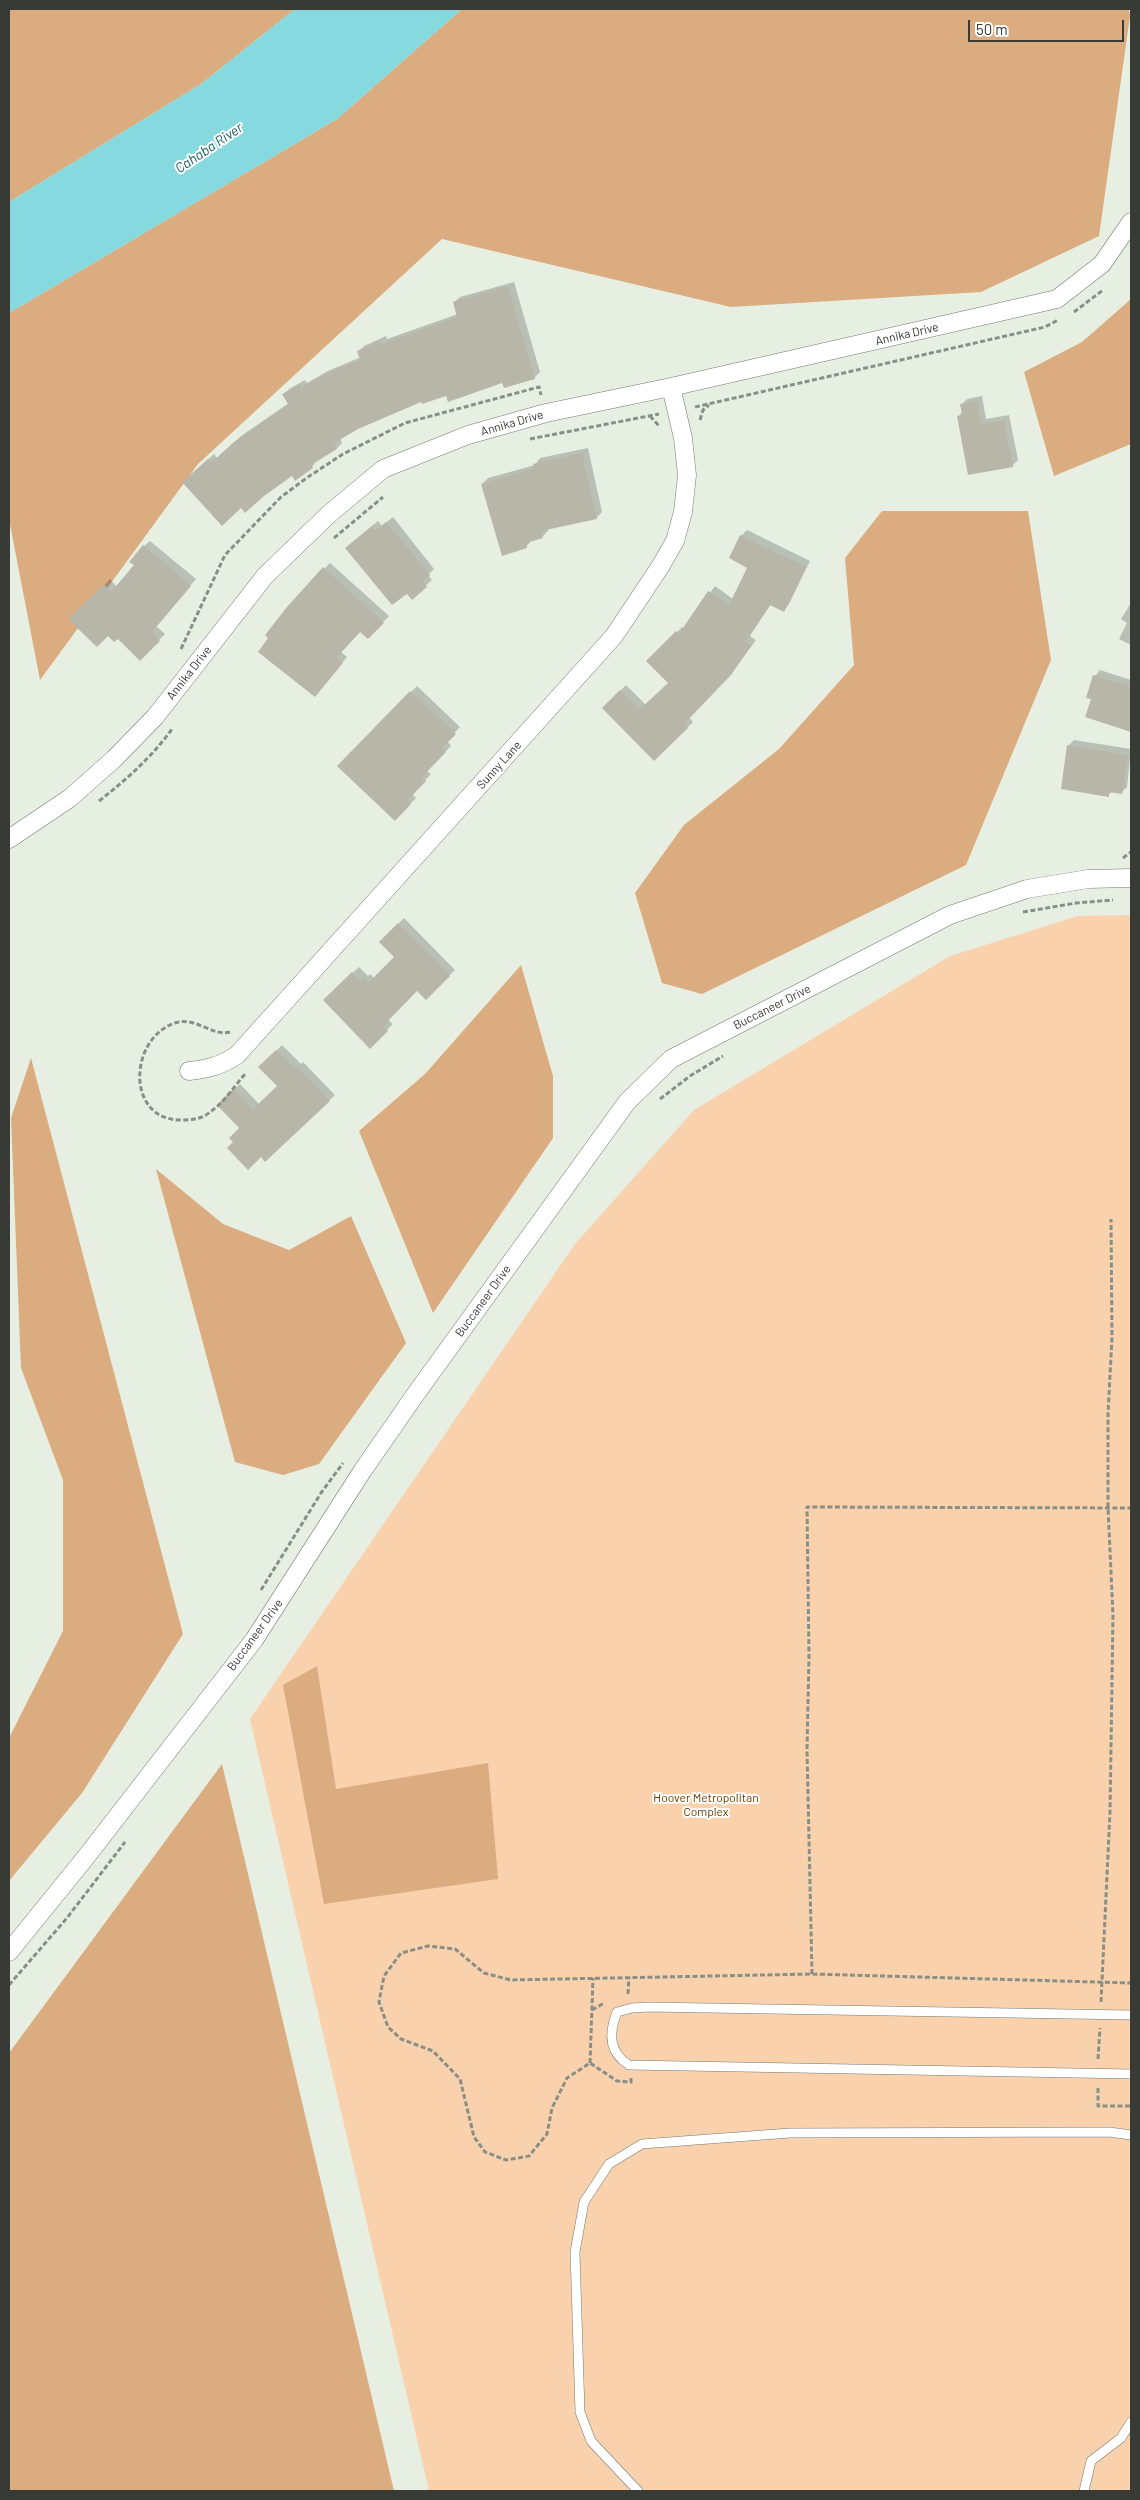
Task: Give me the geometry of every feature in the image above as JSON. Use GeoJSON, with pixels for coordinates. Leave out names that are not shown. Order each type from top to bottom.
{"type":"FeatureCollection","features":[{"type":"Feature","properties":{"kind":"street","name":"Annika Drive"},"geometry":{"type":"LineString","coordinates":[[9,839],[70,798],[114,759],[155,717],[265,576],[328,515],[383,469],[468,435],[546,413],[671,387],[1057,299],[1102,264],[1131,222]]}},
{"type":"Feature","properties":{"kind":"street","name":"Sunny Lane"},"geometry":{"type":"LineString","coordinates":[[189,1071],[211,1068],[237,1056],[614,636],[675,541],[682,512],[687,475],[683,438],[671,387]]}},
{"type":"Feature","properties":{"kind":"street","name":"Buccaneer Drive"},"geometry":{"type":"LineString","coordinates":[[9,1952],[86,1857],[254,1640],[363,1470],[415,1395],[627,1102],[671,1059],[950,915],[1026,889],[1088,879],[1131,878]]}},
{"type":"Feature","properties":{"kind":"lane"},"geometry":{"type":"LineString","coordinates":[[1131,2015],[648,2007],[632,2008],[617,2012],[612,2025],[612,2042],[618,2058],[629,2065],[1131,2074]]}},
{"type":"Feature","properties":{"kind":"lane"},"geometry":{"type":"LineString","coordinates":[[638,2491],[591,2441],[580,2412],[575,2252],[584,2202],[610,2164],[642,2144],[790,2133],[1109,2132],[1131,2135]]}},
{"type":"Feature","properties":{"kind":"lane"},"geometry":{"type":"LineString","coordinates":[[1084,2491],[1091,2461],[1121,2438],[1131,2422]]}},
{"type":"Feature","properties":{"kind":"path"},"geometry":{"type":"LineString","coordinates":[[1071,313],[1080,309],[1110,284]]}},
{"type":"Feature","properties":{"kind":"path"},"geometry":{"type":"LineString","coordinates":[[523,441],[677,411],[1045,327],[1062,318]]}},
{"type":"Feature","properties":{"kind":"path"},"geometry":{"type":"LineString","coordinates":[[180,652],[225,555],[282,497],[343,454],[406,423],[539,387],[546,413]]}},
{"type":"Feature","properties":{"kind":"path"},"geometry":{"type":"LineString","coordinates":[[329,542],[390,491]]}},
{"type":"Feature","properties":{"kind":"path"},"geometry":{"type":"LineString","coordinates":[[94,804],[131,776],[157,750],[174,727]]}},
{"type":"Feature","properties":{"kind":"path"},"geometry":{"type":"LineString","coordinates":[[1131,852],[1121,858],[1131,858]]}},
{"type":"Feature","properties":{"kind":"path"},"geometry":{"type":"LineString","coordinates":[[1016,914],[1076,903],[1123,899]]}},
{"type":"Feature","properties":{"kind":"path"},"geometry":{"type":"LineString","coordinates":[[658,1100],[690,1076],[728,1053]]}},
{"type":"Feature","properties":{"kind":"path"},"geometry":{"type":"LineString","coordinates":[[1111,1219],[1112,1337],[1108,1414],[1108,1508],[1113,1615],[1110,1812],[1100,2015],[1098,2106],[1131,2106]]}},
{"type":"Feature","properties":{"kind":"path"},"geometry":{"type":"LineString","coordinates":[[260,1591],[321,1493],[344,1461]]}},
{"type":"Feature","properties":{"kind":"path"},"geometry":{"type":"LineString","coordinates":[[812,1974],[806,1750],[808,1656],[806,1507],[1131,1508]]}},
{"type":"Feature","properties":{"kind":"path"},"geometry":{"type":"LineString","coordinates":[[9,1985],[67,1918],[127,1839]]}},
{"type":"Feature","properties":{"kind":"path"},"geometry":{"type":"LineString","coordinates":[[590,2063],[593,1978]]}},
{"type":"Feature","properties":{"kind":"path"},"geometry":{"type":"LineString","coordinates":[[1102,1982],[1131,1982]]}},
{"type":"Feature","properties":{"kind":"green space","name":"Hoover Metropolitan Complex"},"geometry":{"type":"Polygon","coordinates":[[[1131,915],[1131,2491],[429,2491],[250,1719],[575,1244],[694,1110],[950,956],[1078,916],[1131,915]]]}},
{"type":"Feature","properties":{"kind":"shaded area"},"geometry":{"type":"Polygon","coordinates":[[[9,9],[295,9],[201,84],[9,202],[9,9]]]}},
{"type":"Feature","properties":{"kind":"shaded area"},"geometry":{"type":"Polygon","coordinates":[[[462,9],[1129,9],[1130,16],[1099,236],[981,292],[731,307],[442,239],[198,464],[40,680],[9,519],[9,313],[337,119],[462,9]]]}},
{"type":"Feature","properties":{"kind":"shaded area"},"geometry":{"type":"Polygon","coordinates":[[[1131,299],[1131,444],[1054,476],[1024,372],[1082,342],[1131,299]]]}},
{"type":"Feature","properties":{"kind":"shaded area"},"geometry":{"type":"Polygon","coordinates":[[[882,511],[1028,511],[1051,660],[966,865],[702,994],[662,983],[635,893],[684,825],[779,749],[854,665],[845,558],[882,511]]]}},
{"type":"Feature","properties":{"kind":"shaded area"},"geometry":{"type":"Polygon","coordinates":[[[521,965],[553,1076],[553,1138],[433,1313],[359,1131],[425,1074],[521,965]]]}},
{"type":"Feature","properties":{"kind":"shaded area"},"geometry":{"type":"Polygon","coordinates":[[[31,1058],[183,1634],[82,1793],[9,1881],[9,1738],[63,1631],[63,1480],[21,1368],[11,1118],[31,1058]]]}},
{"type":"Feature","properties":{"kind":"shaded area"},"geometry":{"type":"Polygon","coordinates":[[[156,1169],[223,1224],[289,1250],[351,1216],[406,1343],[319,1464],[283,1475],[235,1462],[156,1169]]]}},
{"type":"Feature","properties":{"kind":"shaded area"},"geometry":{"type":"Polygon","coordinates":[[[317,1666],[336,1789],[488,1763],[498,1879],[324,1904],[283,1685],[317,1666]]]}},
{"type":"Feature","properties":{"kind":"shaded area"},"geometry":{"type":"Polygon","coordinates":[[[222,1764],[394,2491],[9,2491],[9,2053],[222,1764]]]}},
{"type":"Feature","properties":{"kind":"water","name":"Cahaba River"},"geometry":{"type":"Polygon","coordinates":[[[295,9],[462,9],[337,119],[9,313],[9,202],[201,84],[295,9]]]}},
{"type":"Feature","properties":{"kind":"building"},"geometry":{"type":"Polygon","coordinates":[[[508,286],[535,379],[504,388],[502,383],[448,402],[446,396],[422,404],[421,402],[358,429],[334,443],[337,449],[311,465],[313,468],[295,481],[292,476],[264,496],[245,513],[241,508],[222,526],[182,482],[208,459],[211,463],[234,442],[288,404],[282,394],[299,385],[301,388],[321,376],[360,360],[357,351],[380,341],[382,344],[457,317],[453,302],[508,286]]]}},
{"type":"Feature","properties":{"kind":"building"},"geometry":{"type":"Polygon","coordinates":[[[977,401],[981,424],[1004,420],[1013,467],[968,475],[957,416],[962,415],[960,404],[977,401]]]}},
{"type":"Feature","properties":{"kind":"building"},"geometry":{"type":"Polygon","coordinates":[[[582,453],[597,519],[541,531],[543,538],[526,543],[527,548],[502,556],[481,484],[534,468],[533,464],[582,453]]]}},
{"type":"Feature","properties":{"kind":"building"},"geometry":{"type":"Polygon","coordinates":[[[386,522],[430,575],[423,581],[427,587],[412,600],[407,594],[392,605],[345,548],[372,526],[375,531],[386,522]]]}},
{"type":"Feature","properties":{"kind":"building"},"geometry":{"type":"Polygon","coordinates":[[[740,535],[806,567],[784,612],[770,605],[745,642],[751,646],[731,675],[684,724],[688,728],[654,761],[602,708],[620,690],[639,710],[668,683],[646,661],[676,631],[679,634],[708,591],[729,605],[747,568],[729,558],[740,535]]]}},
{"type":"Feature","properties":{"kind":"building"},"geometry":{"type":"Polygon","coordinates":[[[143,545],[191,586],[152,632],[160,641],[140,661],[118,639],[114,642],[108,636],[97,647],[68,619],[104,584],[111,592],[134,565],[129,562],[143,545]]]}},
{"type":"Feature","properties":{"kind":"building"},"geometry":{"type":"Polygon","coordinates":[[[323,567],[384,623],[368,639],[360,632],[336,658],[343,663],[315,697],[258,652],[268,638],[265,635],[323,567]]]}},
{"type":"Feature","properties":{"kind":"building"},"geometry":{"type":"Polygon","coordinates":[[[1093,675],[1131,687],[1131,732],[1085,717],[1091,699],[1086,698],[1093,675]]]}},
{"type":"Feature","properties":{"kind":"building"},"geometry":{"type":"Polygon","coordinates":[[[410,691],[456,734],[442,748],[446,752],[422,777],[426,781],[407,801],[411,804],[395,821],[337,766],[410,691]]]}},
{"type":"Feature","properties":{"kind":"building"},"geometry":{"type":"Polygon","coordinates":[[[1067,745],[1128,755],[1122,794],[1109,792],[1109,797],[1061,789],[1067,745]]]}},
{"type":"Feature","properties":{"kind":"building"},"geometry":{"type":"Polygon","coordinates":[[[398,923],[450,976],[426,1000],[417,991],[383,1026],[388,1031],[370,1049],[323,1000],[352,972],[361,981],[364,979],[368,983],[394,957],[379,942],[398,923]]]}},
{"type":"Feature","properties":{"kind":"building"},"geometry":{"type":"Polygon","coordinates":[[[276,1050],[295,1069],[297,1067],[330,1101],[265,1162],[261,1157],[248,1170],[227,1148],[233,1142],[229,1138],[239,1128],[217,1105],[233,1089],[253,1109],[277,1086],[258,1067],[276,1050]]]}}]}
